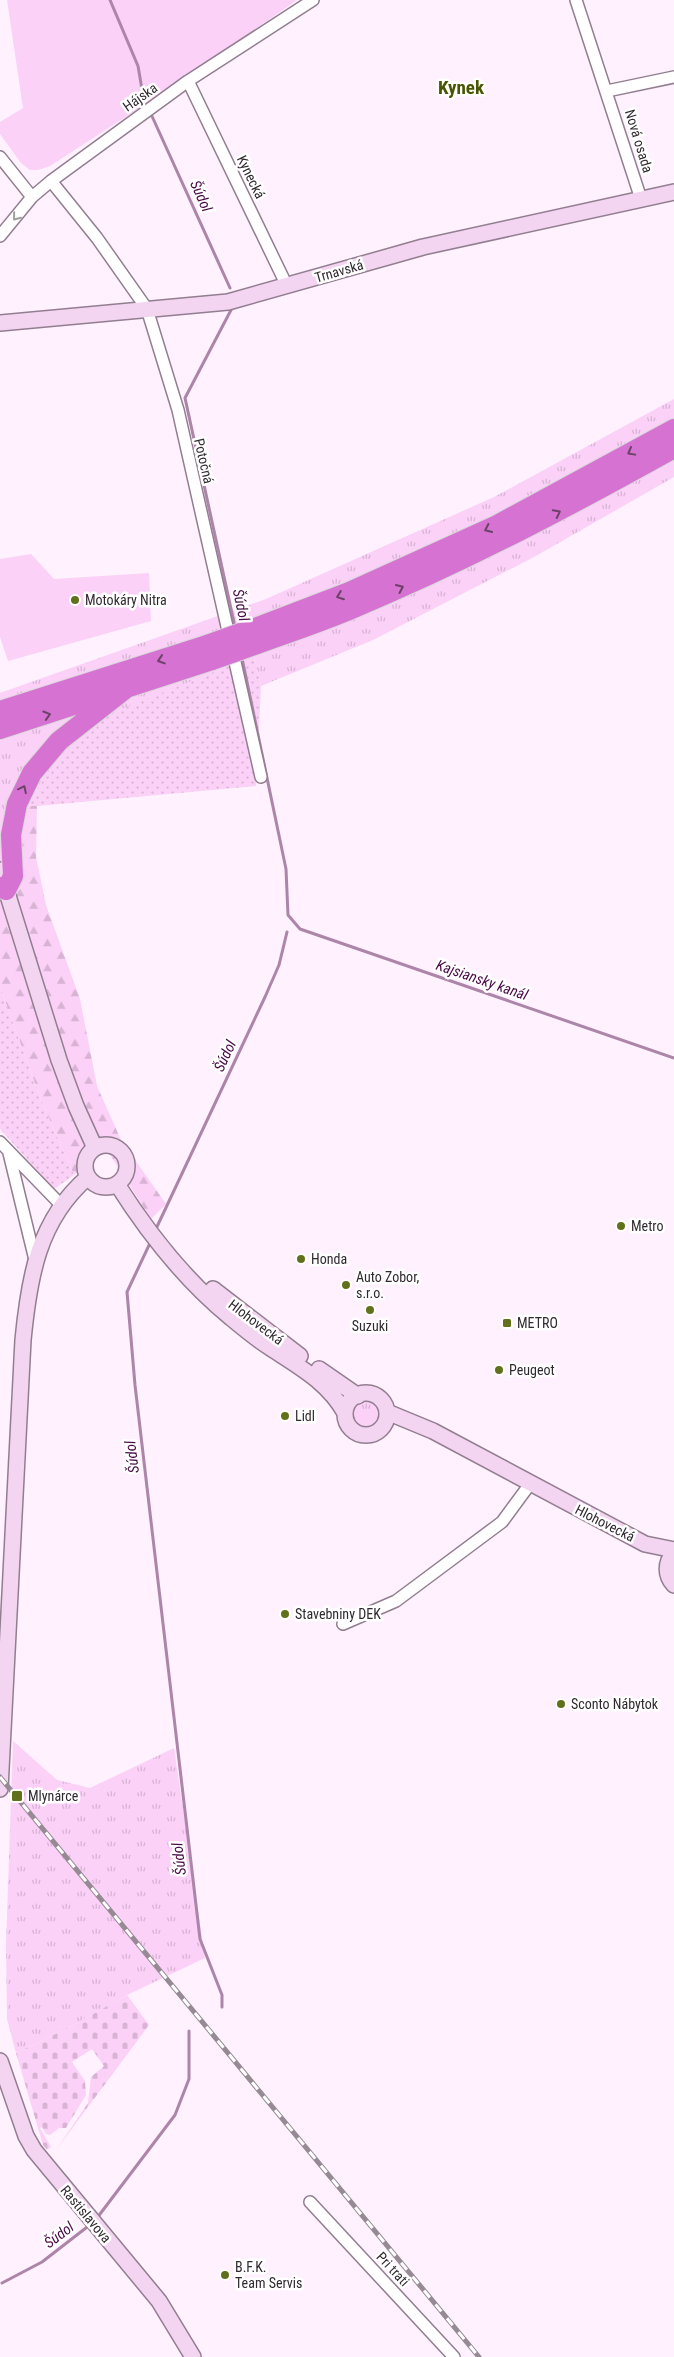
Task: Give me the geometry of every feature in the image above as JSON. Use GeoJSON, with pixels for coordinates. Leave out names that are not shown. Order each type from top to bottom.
{"type":"FeatureCollection","features":[{"type":"Feature","properties":{"kind":"highway"},"geometry":{"type":"LineString","coordinates":[[256,636],[497,525],[674,429]]}},
{"type":"Feature","properties":{"kind":"highway"},"geometry":{"type":"LineString","coordinates":[[0,711],[210,652],[256,636],[356,608],[567,508],[674,448]]}},
{"type":"Feature","properties":{"kind":"highway"},"geometry":{"type":"LineString","coordinates":[[0,729],[124,690],[210,652]]}},
{"type":"Feature","properties":{"kind":"highway"},"geometry":{"type":"LineString","coordinates":[[3,889],[13,876],[11,835],[17,804],[32,773],[59,741],[124,690]]}},
{"type":"Feature","properties":{"kind":"street","name":"Hájska"},"geometry":{"type":"LineString","coordinates":[[0,236],[32,197],[51,181],[188,82],[313,0]]}},
{"type":"Feature","properties":{"kind":"street","name":"Nová osada"},"geometry":{"type":"LineString","coordinates":[[576,0],[641,199]]}},
{"type":"Feature","properties":{"kind":"street"},"geometry":{"type":"LineString","coordinates":[[607,91],[674,78]]}},
{"type":"Feature","properties":{"kind":"street","name":"Kynecká"},"geometry":{"type":"LineString","coordinates":[[188,82],[287,286]]}},
{"type":"Feature","properties":{"kind":"street"},"geometry":{"type":"LineString","coordinates":[[0,158],[32,197]]}},
{"type":"Feature","properties":{"kind":"street","name":"Potočná"},"geometry":{"type":"LineString","coordinates":[[51,181],[97,238],[147,309],[178,410],[261,777]]}},
{"type":"Feature","properties":{"kind":"street","name":"Trnavská"},"geometry":{"type":"LineString","coordinates":[[0,323],[228,302],[424,247],[674,192]]}},
{"type":"Feature","properties":{"kind":"street"},"geometry":{"type":"LineString","coordinates":[[0,870],[3,889],[59,1060],[84,1126],[95,1148]]}},
{"type":"Feature","properties":{"kind":"street"},"geometry":{"type":"LineString","coordinates":[[76,1188],[84,1126]]}},
{"type":"Feature","properties":{"kind":"street"},"geometry":{"type":"LineString","coordinates":[[0,1142],[62,1206]]}},
{"type":"Feature","properties":{"kind":"street"},"geometry":{"type":"LineString","coordinates":[[109,1145],[123,1153],[127,1162],[126,1172],[117,1184],[102,1187],[94,1184],[88,1177],[85,1162],[90,1152],[95,1148],[109,1145]]}},
{"type":"Feature","properties":{"kind":"street"},"geometry":{"type":"LineString","coordinates":[[9,1153],[35,1260]]}},
{"type":"Feature","properties":{"kind":"street"},"geometry":{"type":"LineString","coordinates":[[0,1789],[23,1340],[29,1286],[41,1242],[62,1206],[76,1188],[88,1177]]}},
{"type":"Feature","properties":{"kind":"street"},"geometry":{"type":"LineString","coordinates":[[117,1184],[147,1228],[159,1242]]}},
{"type":"Feature","properties":{"kind":"street","name":"Hlohovecká"},"geometry":{"type":"LineString","coordinates":[[159,1242],[190,1280],[267,1346],[319,1381],[337,1398],[345,1413]]}},
{"type":"Feature","properties":{"kind":"street","name":"Hlohovecká"},"geometry":{"type":"LineString","coordinates":[[159,1242],[246,1316],[358,1396]]}},
{"type":"Feature","properties":{"kind":"street"},"geometry":{"type":"LineString","coordinates":[[371,1394],[382,1401],[385,1420],[374,1434],[362,1435],[352,1430],[345,1413],[349,1402],[358,1396],[371,1394]]}},
{"type":"Feature","properties":{"kind":"street","name":"Hlohovecká"},"geometry":{"type":"LineString","coordinates":[[385,1420],[433,1431],[645,1544],[674,1551],[667,1566],[668,1576],[674,1585]]}},
{"type":"Feature","properties":{"kind":"street"},"geometry":{"type":"LineString","coordinates":[[343,1624],[396,1601],[502,1522],[530,1484]]}},
{"type":"Feature","properties":{"kind":"street","name":"Hlohovecká"},"geometry":{"type":"LineString","coordinates":[[645,1544],[667,1566]]}},
{"type":"Feature","properties":{"kind":"street","name":"Rastislavova"},"geometry":{"type":"LineString","coordinates":[[0,2061],[26,2136],[34,2150],[159,2301],[193,2357]]}},
{"type":"Feature","properties":{"kind":"street","name":"Pri trati"},"geometry":{"type":"LineString","coordinates":[[310,2202],[454,2357]]}},
{"type":"Feature","properties":{"kind":"green space"},"geometry":{"type":"Polygon","coordinates":[[[7,0],[297,0],[181,81],[50,166],[38,170],[30,170],[21,163],[0,134],[0,122],[23,108],[7,0]]]}},
{"type":"Feature","properties":{"kind":"green space"},"geometry":{"type":"Polygon","coordinates":[[[674,399],[674,477],[534,557],[373,640],[261,686],[254,656],[27,805],[18,859],[0,866],[0,693],[266,599],[494,497],[674,399]]]}},
{"type":"Feature","properties":{"kind":"green space","name":"Motokáry Nitra"},"geometry":{"type":"Polygon","coordinates":[[[31,554],[54,579],[149,573],[151,621],[8,661],[0,637],[0,559],[31,554]]]}},
{"type":"Feature","properties":{"kind":"green space"},"geometry":{"type":"Polygon","coordinates":[[[254,656],[261,686],[256,786],[37,806],[27,805],[66,745],[109,714],[254,656]]]}},
{"type":"Feature","properties":{"kind":"green space"},"geometry":{"type":"Polygon","coordinates":[[[27,805],[37,806],[36,857],[46,905],[80,999],[97,1086],[121,1140],[166,1204],[151,1219],[107,1150],[74,1175],[41,1100],[0,987],[0,866],[18,859],[27,805]]]}},
{"type":"Feature","properties":{"kind":"green space"},"geometry":{"type":"Polygon","coordinates":[[[0,987],[41,1100],[74,1175],[54,1189],[0,1129],[0,987]]]}},
{"type":"Feature","properties":{"kind":"green space"},"geometry":{"type":"Polygon","coordinates":[[[366,1401],[375,1405],[379,1414],[375,1423],[366,1427],[357,1423],[353,1414],[357,1405],[366,1401]]]}},
{"type":"Feature","properties":{"kind":"green space"},"geometry":{"type":"Polygon","coordinates":[[[13,1741],[57,1780],[90,1788],[174,1748],[205,1958],[127,1995],[68,2028],[16,2053],[7,2019],[6,1945],[13,1741]]]}},
{"type":"Feature","properties":{"kind":"green space"},"geometry":{"type":"Polygon","coordinates":[[[127,1995],[149,2025],[56,2150],[88,2103],[91,2077],[104,2066],[92,2049],[72,2062],[85,2081],[86,2095],[66,2128],[59,2128],[50,2135],[46,2134],[42,2127],[40,2128],[51,2147],[47,2150],[43,2145],[16,2053],[68,2028],[127,1995]]]}},
{"type":"Feature","properties":{"kind":"waterway","name":"Šúdol"},"geometry":{"type":"LineString","coordinates":[[110,0],[138,66],[144,101]]}},
{"type":"Feature","properties":{"kind":"waterway","name":"Šúdol"},"geometry":{"type":"LineString","coordinates":[[151,114],[230,288]]}},
{"type":"Feature","properties":{"kind":"waterway","name":"Šúdol"},"geometry":{"type":"LineString","coordinates":[[231,310],[185,398],[235,627]]}},
{"type":"Feature","properties":{"kind":"waterway","name":"Kajsiansky kanál"},"geometry":{"type":"LineString","coordinates":[[242,658],[286,869],[288,915],[300,929],[674,1058]]}},
{"type":"Feature","properties":{"kind":"waterway","name":"Šúdol"},"geometry":{"type":"LineString","coordinates":[[155,1231],[265,997],[279,965],[287,932]]}},
{"type":"Feature","properties":{"kind":"waterway","name":"Šúdol"},"geometry":{"type":"LineString","coordinates":[[151,1241],[127,1292],[135,1385],[200,1939],[222,1995],[222,2007]]}},
{"type":"Feature","properties":{"kind":"waterway","name":"Šúdol"},"geometry":{"type":"LineString","coordinates":[[97,2218],[175,2115],[189,2079],[189,2031]]}},
{"type":"Feature","properties":{"kind":"waterway","name":"Šúdol"},"geometry":{"type":"LineString","coordinates":[[2,2283],[42,2262],[91,2224]]}},
{"type":"Feature","properties":{"kind":"railway"},"geometry":{"type":"LineString","coordinates":[[0,1777],[479,2357]]}},
{"type":"Feature","properties":{"kind":"place","name":"Motokáry Nitra"},"geometry":{"type":"Point","coordinates":[75,600]}},
{"type":"Feature","properties":{"kind":"place","name":"Metro"},"geometry":{"type":"Point","coordinates":[621,1226]}},
{"type":"Feature","properties":{"kind":"place","name":"Honda"},"geometry":{"type":"Point","coordinates":[301,1259]}},
{"type":"Feature","properties":{"kind":"place","name":"Auto Zobor, s.r.o."},"geometry":{"type":"Point","coordinates":[346,1285]}},
{"type":"Feature","properties":{"kind":"place","name":"Suzuki"},"geometry":{"type":"Point","coordinates":[370,1310]}},
{"type":"Feature","properties":{"kind":"place","name":"METRO"},"geometry":{"type":"Point","coordinates":[507,1323]}},
{"type":"Feature","properties":{"kind":"place","name":"Peugeot"},"geometry":{"type":"Point","coordinates":[499,1370]}},
{"type":"Feature","properties":{"kind":"place","name":"Lidl"},"geometry":{"type":"Point","coordinates":[285,1416]}},
{"type":"Feature","properties":{"kind":"place","name":"Stavebniny DEK"},"geometry":{"type":"Point","coordinates":[285,1614]}},
{"type":"Feature","properties":{"kind":"place","name":"Sconto Nábytok"},"geometry":{"type":"Point","coordinates":[561,1704]}},
{"type":"Feature","properties":{"kind":"place","name":"Mlynárce"},"geometry":{"type":"Point","coordinates":[17,1796]}},
{"type":"Feature","properties":{"kind":"place","name":"B.F.K. Team Servis"},"geometry":{"type":"Point","coordinates":[225,2275]}},
{"type":"Feature","properties":{"kind":"district","name":"Kynek"},"geometry":{"type":"Point","coordinates":[461,87]}}]}
